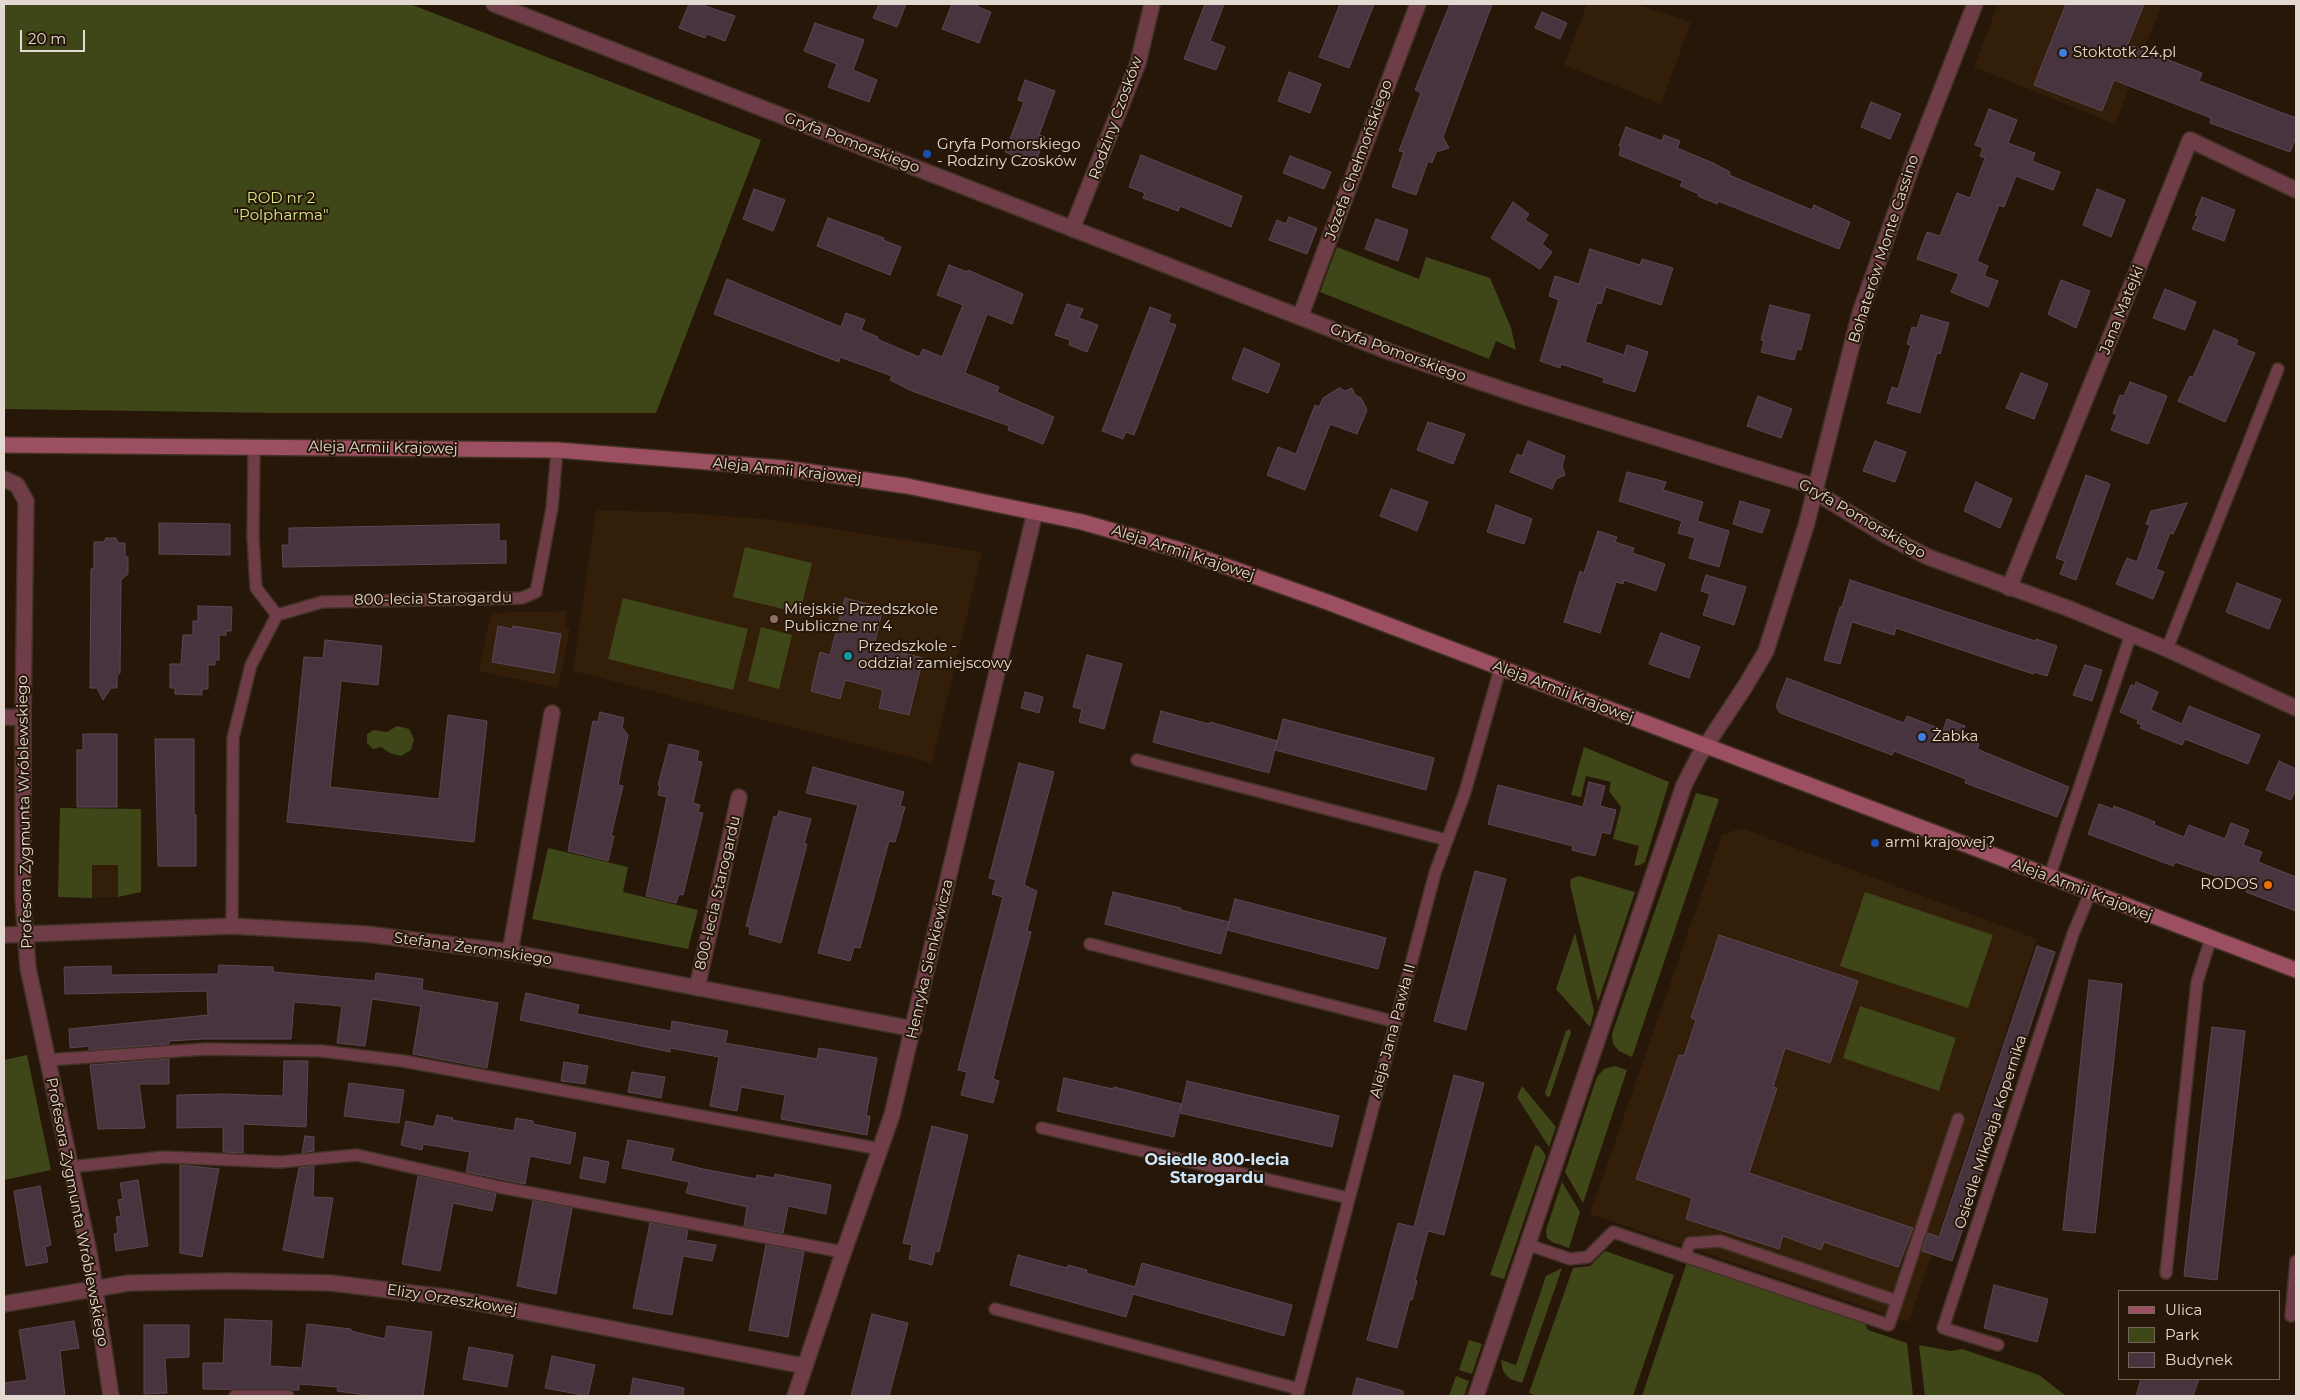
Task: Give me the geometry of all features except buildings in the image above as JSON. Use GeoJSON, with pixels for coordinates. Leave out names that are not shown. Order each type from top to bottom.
{"type":"FeatureCollection","features":[{"type":"Feature","properties":{"kind":"main road","name":"Aleja Armii Krajowej"},"geometry":{"type":"LineString","coordinates":[[4,445],[557,450],[783,468],[908,486],[1082,522],[1180,550],[1330,603],[2049,878],[2296,970]]}},
{"type":"Feature","properties":{"kind":"street","name":"Gryfa Pomorskiego"},"geometry":{"type":"LineString","coordinates":[[494,4],[1300,318],[1453,374],[1807,484],[1816,492],[1904,545],[1968,573],[2070,609],[2131,634],[2296,708]]}},
{"type":"Feature","properties":{"kind":"street","name":"Rodziny Czosków"},"geometry":{"type":"LineString","coordinates":[[1072,229],[1138,63],[1152,4]]}},
{"type":"Feature","properties":{"kind":"street","name":"Józefa Chełmońskiego"},"geometry":{"type":"LineString","coordinates":[[1300,318],[1418,4]]}},
{"type":"Feature","properties":{"kind":"street","name":"Bohaterów Monte Cassino"},"geometry":{"type":"LineString","coordinates":[[1705,746],[1746,685],[1766,651],[1816,492],[1860,313],[1912,162],[1974,4]]}},
{"type":"Feature","properties":{"kind":"street","name":"Jana Matejki"},"geometry":{"type":"LineString","coordinates":[[2010,588],[2190,140],[2296,190]]}},
{"type":"Feature","properties":{"kind":"street","name":"Profesora Zygmunta Wróblewskiego"},"geometry":{"type":"LineString","coordinates":[[4,479],[13,481],[22,491],[26,502],[23,899],[28,968],[95,1289],[111,1396]]}},
{"type":"Feature","properties":{"kind":"street","name":"Henryka Sienkiewicza"},"geometry":{"type":"LineString","coordinates":[[795,1396],[843,1252],[892,1115],[914,1029],[1035,512]]}},
{"type":"Feature","properties":{"kind":"street"},"geometry":{"type":"LineString","coordinates":[[510,952],[552,713]]}},
{"type":"Feature","properties":{"kind":"street"},"geometry":{"type":"LineString","coordinates":[[4,717],[23,718]]}},
{"type":"Feature","properties":{"kind":"street"},"geometry":{"type":"LineString","coordinates":[[1476,1396],[1684,785],[1705,746]]}},
{"type":"Feature","properties":{"kind":"street","name":"800-lecia Starogardu"},"geometry":{"type":"LineString","coordinates":[[697,988],[739,797]]}},
{"type":"Feature","properties":{"kind":"street","name":"Stefana Żeromskiego"},"geometry":{"type":"LineString","coordinates":[[4,935],[232,926],[366,934],[510,952],[914,1029]]}},
{"type":"Feature","properties":{"kind":"street","name":"Elizy Orzeszkowej"},"geometry":{"type":"LineString","coordinates":[[4,1304],[129,1283],[229,1281],[331,1283],[453,1298],[804,1366]]}},
{"type":"Feature","properties":{"kind":"lane"},"geometry":{"type":"LineString","coordinates":[[2167,649],[2278,369]]}},
{"type":"Feature","properties":{"kind":"lane"},"geometry":{"type":"LineString","coordinates":[[232,926],[234,738],[252,665],[277,614],[256,588],[253,537],[254,447]]}},
{"type":"Feature","properties":{"kind":"lane","name":"800-lecia Starogardu"},"geometry":{"type":"LineString","coordinates":[[277,614],[322,602],[522,598],[536,592],[552,508],[557,450]]}},
{"type":"Feature","properties":{"kind":"lane"},"geometry":{"type":"LineString","coordinates":[[2049,878],[2131,634]]}},
{"type":"Feature","properties":{"kind":"lane","name":"Aleja Jana Pawła II"},"geometry":{"type":"LineString","coordinates":[[1298,1392],[1435,873],[1465,792],[1500,668]]}},
{"type":"Feature","properties":{"kind":"lane"},"geometry":{"type":"LineString","coordinates":[[1137,760],[1447,840]]}},
{"type":"Feature","properties":{"kind":"lane","name":"Osiedle Mikołaja Kopernika"},"geometry":{"type":"LineString","coordinates":[[1998,1345],[1943,1328],[2072,934],[2090,893]]}},
{"type":"Feature","properties":{"kind":"lane"},"geometry":{"type":"LineString","coordinates":[[2166,1273],[2198,982],[2211,938]]}},
{"type":"Feature","properties":{"kind":"lane"},"geometry":{"type":"LineString","coordinates":[[1090,944],[1396,1022]]}},
{"type":"Feature","properties":{"kind":"lane"},"geometry":{"type":"LineString","coordinates":[[47,1060],[206,1049],[322,1051],[403,1061],[880,1149]]}},
{"type":"Feature","properties":{"kind":"lane"},"geometry":{"type":"LineString","coordinates":[[1528,1245],[1570,1259],[1588,1257],[1613,1232],[1889,1325],[1958,1119]]}},
{"type":"Feature","properties":{"kind":"lane"},"geometry":{"type":"LineString","coordinates":[[1042,1128],[1349,1198]]}},
{"type":"Feature","properties":{"kind":"lane"},"geometry":{"type":"LineString","coordinates":[[70,1168],[164,1157],[280,1162],[358,1155],[499,1187],[843,1252]]}},
{"type":"Feature","properties":{"kind":"lane"},"geometry":{"type":"LineString","coordinates":[[1686,1256],[1690,1243],[1720,1240],[1897,1301]]}},
{"type":"Feature","properties":{"kind":"lane"},"geometry":{"type":"LineString","coordinates":[[2291,1316],[2296,1261]]}},
{"type":"Feature","properties":{"kind":"lane"},"geometry":{"type":"LineString","coordinates":[[995,1309],[1298,1392]]}},
{"type":"Feature","properties":{"kind":"lane"},"geometry":{"type":"LineString","coordinates":[[235,1396],[288,1396]]}},
{"type":"Feature","properties":{"kind":"shaded area"},"geometry":{"type":"Polygon","coordinates":[[[1587,4],[1634,4],[1691,22],[1661,104],[1564,65],[1587,4]]]}},
{"type":"Feature","properties":{"kind":"shaded area"},"geometry":{"type":"Polygon","coordinates":[[[1998,4],[2162,4],[2115,124],[1974,67],[1998,4]]]}},
{"type":"Feature","properties":{"kind":"shaded area","name":"Miejskie Przedszkole Publiczne nr 4"},"geometry":{"type":"Polygon","coordinates":[[[596,510],[686,513],[775,520],[982,552],[932,763],[573,671],[596,510]]]}},
{"type":"Feature","properties":{"kind":"shaded area"},"geometry":{"type":"Polygon","coordinates":[[[567,611],[565,628],[570,629],[558,688],[479,671],[491,613],[567,611]]]}},
{"type":"Feature","properties":{"kind":"shaded area"},"geometry":{"type":"Polygon","coordinates":[[[1741,828],[2037,939],[1909,1322],[1590,1214],[1722,835],[1741,828]]]}},
{"type":"Feature","properties":{"kind":"shaded area"},"geometry":{"type":"Polygon","coordinates":[[[92,865],[118,865],[118,897],[92,898],[92,865]]]}},
{"type":"Feature","properties":{"kind":"green space","name":"ROD nr 2 \"Polpharma\""},"geometry":{"type":"Polygon","coordinates":[[[4,4],[410,4],[761,140],[656,413],[277,413],[4,409],[4,4]]]}},
{"type":"Feature","properties":{"kind":"green space"},"geometry":{"type":"Polygon","coordinates":[[[1337,247],[1419,279],[1426,257],[1490,278],[1511,328],[1516,350],[1496,341],[1489,359],[1320,292],[1337,247]]]}},
{"type":"Feature","properties":{"kind":"green space"},"geometry":{"type":"Polygon","coordinates":[[[745,547],[812,563],[800,613],[733,597],[745,547]]]}},
{"type":"Feature","properties":{"kind":"green space"},"geometry":{"type":"Polygon","coordinates":[[[623,598],[748,629],[733,690],[608,659],[623,598]]]}},
{"type":"Feature","properties":{"kind":"green space"},"geometry":{"type":"Polygon","coordinates":[[[761,627],[792,635],[779,689],[748,681],[761,627]]]}},
{"type":"Feature","properties":{"kind":"green space"},"geometry":{"type":"Polygon","coordinates":[[[397,726],[409,729],[414,739],[411,750],[401,756],[390,753],[381,747],[373,749],[367,743],[367,734],[374,730],[387,732],[397,726]]]}},
{"type":"Feature","properties":{"kind":"green space"},"geometry":{"type":"Polygon","coordinates":[[[1584,747],[1669,782],[1645,862],[1640,865],[1634,866],[1639,846],[1613,839],[1621,807],[1609,791],[1611,782],[1586,776],[1581,797],[1571,795],[1584,747]]]}},
{"type":"Feature","properties":{"kind":"green space"},"geometry":{"type":"Polygon","coordinates":[[[1696,793],[1719,799],[1632,1057],[1619,1051],[1613,1044],[1612,1034],[1696,793]]]}},
{"type":"Feature","properties":{"kind":"green space"},"geometry":{"type":"Polygon","coordinates":[[[60,808],[141,809],[141,892],[118,897],[118,865],[92,865],[92,898],[58,897],[60,808]]]}},
{"type":"Feature","properties":{"kind":"green space"},"geometry":{"type":"Polygon","coordinates":[[[548,848],[628,867],[623,892],[698,910],[688,949],[532,919],[548,848]]]}},
{"type":"Feature","properties":{"kind":"green space"},"geometry":{"type":"Polygon","coordinates":[[[1579,876],[1635,892],[1598,1002],[1570,885],[1571,879],[1579,876]]]}},
{"type":"Feature","properties":{"kind":"green space"},"geometry":{"type":"Polygon","coordinates":[[[1865,892],[1993,935],[1968,1008],[1840,966],[1865,892]]]}},
{"type":"Feature","properties":{"kind":"green space"},"geometry":{"type":"Polygon","coordinates":[[[1575,933],[1594,1011],[1590,1027],[1556,989],[1575,933]]]}},
{"type":"Feature","properties":{"kind":"green space"},"geometry":{"type":"Polygon","coordinates":[[[1860,1006],[1956,1038],[1939,1091],[1843,1058],[1860,1006]]]}},
{"type":"Feature","properties":{"kind":"green space"},"geometry":{"type":"Polygon","coordinates":[[[1569,1029],[1571,1032],[1550,1096],[1547,1097],[1545,1093],[1566,1031],[1569,1029]]]}},
{"type":"Feature","properties":{"kind":"green space"},"geometry":{"type":"Polygon","coordinates":[[[27,1055],[51,1170],[4,1180],[4,1060],[27,1055]]]}},
{"type":"Feature","properties":{"kind":"green space"},"geometry":{"type":"Polygon","coordinates":[[[1615,1066],[1627,1070],[1583,1203],[1565,1172],[1597,1077],[1604,1069],[1615,1066]]]}},
{"type":"Feature","properties":{"kind":"green space"},"geometry":{"type":"Polygon","coordinates":[[[1522,1086],[1556,1127],[1549,1147],[1517,1097],[1522,1086]]]}},
{"type":"Feature","properties":{"kind":"green space"},"geometry":{"type":"Polygon","coordinates":[[[1535,1145],[1540,1147],[1546,1156],[1504,1279],[1490,1275],[1535,1145]]]}},
{"type":"Feature","properties":{"kind":"green space"},"geometry":{"type":"Polygon","coordinates":[[[1562,1182],[1580,1212],[1569,1248],[1552,1242],[1547,1238],[1546,1230],[1562,1182]]]}},
{"type":"Feature","properties":{"kind":"green space"},"geometry":{"type":"Polygon","coordinates":[[[1605,1251],[1674,1275],[1633,1396],[1539,1396],[1529,1393],[1573,1268],[1590,1266],[1605,1251]]]}},
{"type":"Feature","properties":{"kind":"green space"},"geometry":{"type":"Polygon","coordinates":[[[1688,1259],[1862,1318],[1868,1330],[1907,1343],[1913,1396],[1642,1396],[1688,1259]]]}},
{"type":"Feature","properties":{"kind":"green space"},"geometry":{"type":"Polygon","coordinates":[[[1562,1268],[1522,1383],[1510,1379],[1503,1371],[1501,1360],[1516,1365],[1546,1276],[1562,1268]]]}},
{"type":"Feature","properties":{"kind":"green space"},"geometry":{"type":"Polygon","coordinates":[[[1469,1340],[1482,1344],[1472,1374],[1459,1370],[1469,1340]]]}},
{"type":"Feature","properties":{"kind":"green space"},"geometry":{"type":"Polygon","coordinates":[[[1919,1345],[1951,1351],[1962,1349],[2039,1375],[2066,1396],[1925,1396],[1919,1345]]]}},
{"type":"Feature","properties":{"kind":"green space"},"geometry":{"type":"Polygon","coordinates":[[[1456,1376],[1469,1381],[1464,1396],[1449,1396],[1456,1376]]]}},
{"type":"Feature","properties":{"kind":"place","name":"Stoktotk 24.pl"},"geometry":{"type":"Point","coordinates":[2063,53]}},
{"type":"Feature","properties":{"kind":"place","name":"Gryfa Pomorskiego - Rodziny Czosków"},"geometry":{"type":"Point","coordinates":[927,154]}},
{"type":"Feature","properties":{"kind":"place","name":"Miejskie Przedszkole Publiczne nr 4"},"geometry":{"type":"Point","coordinates":[774,619]}},
{"type":"Feature","properties":{"kind":"place","name":"Przedszkole - oddział zamiejscowy"},"geometry":{"type":"Point","coordinates":[848,656]}},
{"type":"Feature","properties":{"kind":"place","name":"Żabka"},"geometry":{"type":"Point","coordinates":[1922,737]}},
{"type":"Feature","properties":{"kind":"place","name":"armi krajowej?"},"geometry":{"type":"Point","coordinates":[1875,843]}},
{"type":"Feature","properties":{"kind":"place","name":"RODOS"},"geometry":{"type":"Point","coordinates":[2268,885]}},
{"type":"Feature","properties":{"kind":"district","name":"Osiedle 800-lecia Starogardu"},"geometry":{"type":"Point","coordinates":[1217,1169]}}]}
